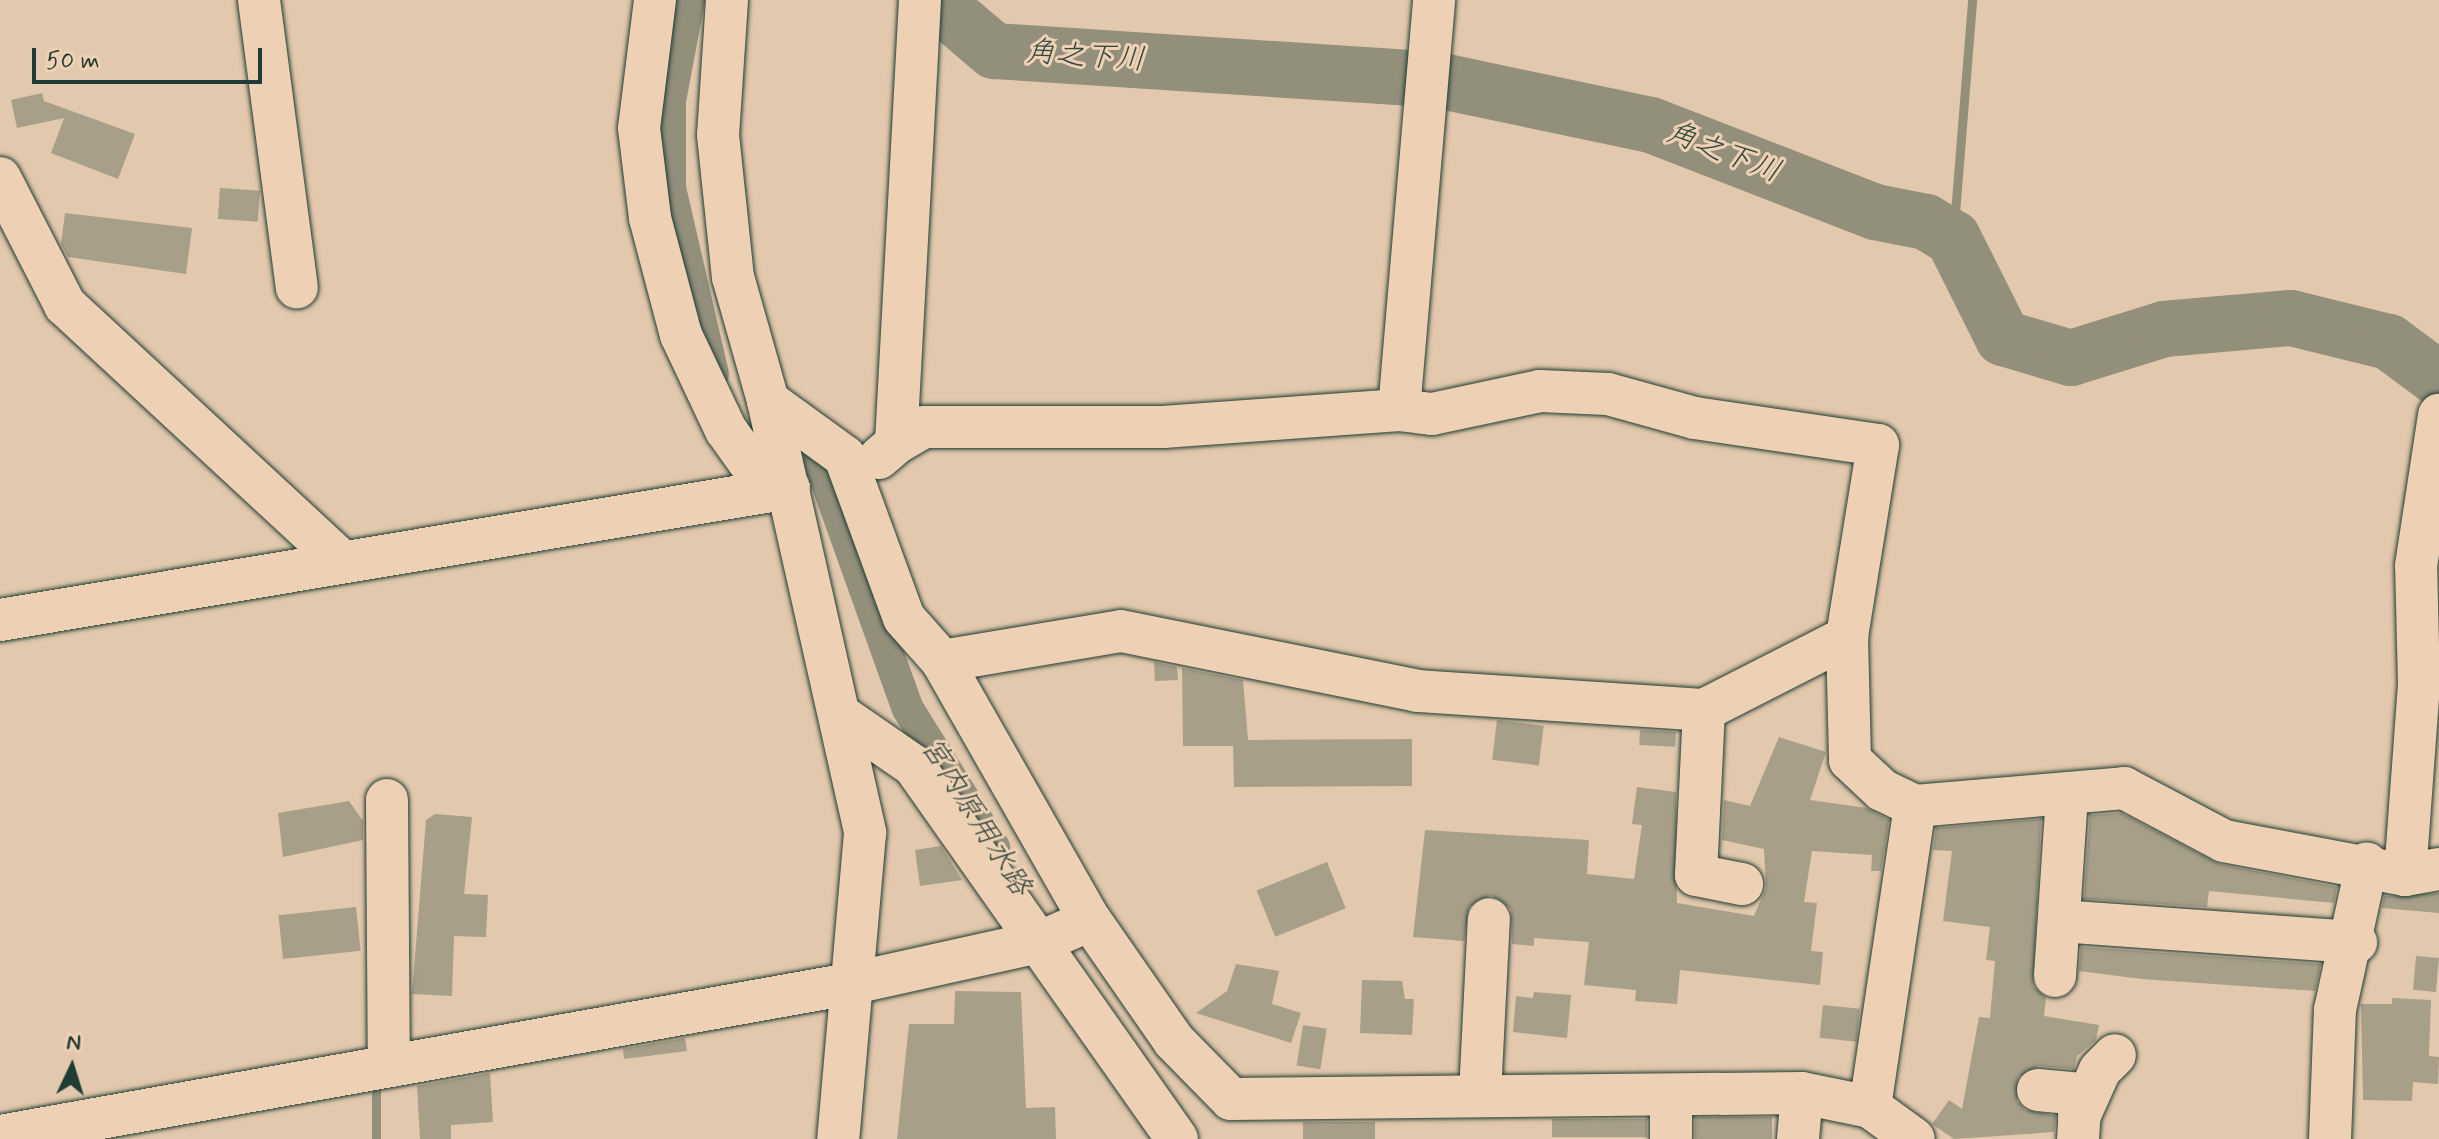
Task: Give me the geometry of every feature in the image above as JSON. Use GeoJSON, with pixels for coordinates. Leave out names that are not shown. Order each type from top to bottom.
{"type":"FeatureCollection","features":[{"type":"Feature","properties":{"kind":"street"},"geometry":{"type":"LineString","coordinates":[[259,0],[297,288]]}},
{"type":"Feature","properties":{"kind":"street"},"geometry":{"type":"LineString","coordinates":[[655,0],[639,128],[650,218],[681,335],[726,430],[779,489]]}},
{"type":"Feature","properties":{"kind":"street"},"geometry":{"type":"LineString","coordinates":[[727,0],[721,167],[733,277],[768,401],[779,489],[843,717],[865,833],[849,984],[838,1139]]}},
{"type":"Feature","properties":{"kind":"street"},"geometry":{"type":"LineString","coordinates":[[896,443],[920,0]]}},
{"type":"Feature","properties":{"kind":"street"},"geometry":{"type":"LineString","coordinates":[[1399,410],[1434,0]]}},
{"type":"Feature","properties":{"kind":"street"},"geometry":{"type":"LineString","coordinates":[[0,178],[65,305],[340,560]]}},
{"type":"Feature","properties":{"kind":"street"},"geometry":{"type":"LineString","coordinates":[[853,479],[896,443],[924,427],[1163,427],[1399,410],[1432,414],[1540,391],[1608,394],[1695,418],[1878,445],[1847,637],[1850,760],[1882,790],[1915,806],[2124,788],[2224,841],[2404,869]]}},
{"type":"Feature","properties":{"kind":"street"},"geometry":{"type":"LineString","coordinates":[[768,401],[845,457],[904,618],[942,661],[1089,921],[1174,1041],[1231,1099],[1802,1093],[1870,1107],[1914,1139]]}},
{"type":"Feature","properties":{"kind":"street"},"geometry":{"type":"LineString","coordinates":[[2330,1139],[2335,1010],[2356,942],[2404,869],[2419,685],[2416,566],[2439,415]]}},
{"type":"Feature","properties":{"kind":"street"},"geometry":{"type":"LineString","coordinates":[[0,620],[340,560],[779,489]]}},
{"type":"Feature","properties":{"kind":"street"},"geometry":{"type":"LineString","coordinates":[[942,661],[1121,631],[1418,691],[1704,710],[1847,637]]}},
{"type":"Feature","properties":{"kind":"street"},"geometry":{"type":"LineString","coordinates":[[1704,710],[1696,875],[1742,884]]}},
{"type":"Feature","properties":{"kind":"street"},"geometry":{"type":"LineString","coordinates":[[843,717],[914,766],[1040,936],[1177,1139]]}},
{"type":"Feature","properties":{"kind":"street"},"geometry":{"type":"LineString","coordinates":[[2055,976],[2067,793]]}},
{"type":"Feature","properties":{"kind":"street"},"geometry":{"type":"LineString","coordinates":[[382,1057],[387,800]]}},
{"type":"Feature","properties":{"kind":"street"},"geometry":{"type":"LineString","coordinates":[[1870,1107],[1915,806]]}},
{"type":"Feature","properties":{"kind":"street"},"geometry":{"type":"LineString","coordinates":[[1480,1094],[1489,919]]}},
{"type":"Feature","properties":{"kind":"street"},"geometry":{"type":"LineString","coordinates":[[0,1136],[382,1057],[849,984],[1089,921]]}},
{"type":"Feature","properties":{"kind":"street"},"geometry":{"type":"LineString","coordinates":[[2060,921],[2356,942]]}},
{"type":"Feature","properties":{"kind":"street"},"geometry":{"type":"LineString","coordinates":[[2084,1133],[2100,1070],[2115,1055]]}},
{"type":"Feature","properties":{"kind":"street"},"geometry":{"type":"LineString","coordinates":[[2038,1090],[2081,1094],[2084,1133]]}},
{"type":"Feature","properties":{"kind":"street"},"geometry":{"type":"LineString","coordinates":[[1798,1139],[1802,1093]]}},
{"type":"Feature","properties":{"kind":"street"},"geometry":{"type":"LineString","coordinates":[[1671,1095],[1671,1139]]}},
{"type":"Feature","properties":{"kind":"building"},"geometry":{"type":"Polygon","coordinates":[[[42,93],[44,101],[135,134],[118,179],[51,153],[64,118],[17,128],[11,100],[42,93]]]}},
{"type":"Feature","properties":{"kind":"building"},"geometry":{"type":"Polygon","coordinates":[[[220,188],[260,191],[258,222],[218,219],[220,188]]]}},
{"type":"Feature","properties":{"kind":"building"},"geometry":{"type":"Polygon","coordinates":[[[65,213],[192,228],[186,274],[68,257],[61,244],[65,213]]]}},
{"type":"Feature","properties":{"kind":"building"},"geometry":{"type":"Polygon","coordinates":[[[1154,662],[1177,667],[1178,680],[1155,681],[1154,662]]]}},
{"type":"Feature","properties":{"kind":"building"},"geometry":{"type":"Polygon","coordinates":[[[1182,668],[1243,680],[1248,740],[1412,739],[1412,786],[1234,787],[1233,746],[1183,746],[1182,668]]]}},
{"type":"Feature","properties":{"kind":"building"},"geometry":{"type":"Polygon","coordinates":[[[1497,720],[1544,726],[1539,765],[1492,760],[1497,720]]]}},
{"type":"Feature","properties":{"kind":"building"},"geometry":{"type":"Polygon","coordinates":[[[1640,730],[1676,732],[1675,747],[1639,745],[1640,730]]]}},
{"type":"Feature","properties":{"kind":"building"},"geometry":{"type":"Polygon","coordinates":[[[1779,737],[1826,752],[1810,800],[1867,808],[1889,820],[1881,871],[1871,871],[1872,855],[1812,851],[1804,902],[1817,903],[1811,951],[1823,952],[1820,985],[1680,970],[1677,1004],[1635,1001],[1636,990],[1584,985],[1589,942],[1534,938],[1534,946],[1512,944],[1511,909],[1491,895],[1469,907],[1464,941],[1413,937],[1425,830],[1589,840],[1587,874],[1634,879],[1642,825],[1632,824],[1637,787],[1676,792],[1677,903],[1754,916],[1766,888],[1764,849],[1722,840],[1724,800],[1750,806],[1779,737]]]}},
{"type":"Feature","properties":{"kind":"building"},"geometry":{"type":"Polygon","coordinates":[[[349,801],[363,821],[363,840],[283,857],[278,813],[349,801]]]}},
{"type":"Feature","properties":{"kind":"building"},"geometry":{"type":"Polygon","coordinates":[[[2121,813],[2219,864],[2337,887],[2334,903],[2209,891],[2207,907],[2084,899],[2090,815],[2121,813]]]}},
{"type":"Feature","properties":{"kind":"building"},"geometry":{"type":"Polygon","coordinates":[[[435,814],[472,817],[464,894],[488,895],[486,937],[454,936],[452,996],[412,994],[426,820],[435,814]]]}},
{"type":"Feature","properties":{"kind":"building"},"geometry":{"type":"Polygon","coordinates":[[[2041,819],[2033,986],[2046,998],[2044,1016],[2099,1025],[2096,1040],[2077,1056],[2074,1069],[2039,1066],[2018,1077],[2017,1101],[2025,1110],[2056,1116],[2054,1132],[1954,1139],[1932,1124],[1949,1100],[1962,1109],[1979,1017],[1990,1018],[1995,961],[1986,960],[1990,927],[1943,921],[1952,851],[1933,850],[1936,828],[2041,819]]]}},
{"type":"Feature","properties":{"kind":"building"},"geometry":{"type":"Polygon","coordinates":[[[941,846],[962,880],[920,886],[915,850],[941,846]]]}},
{"type":"Feature","properties":{"kind":"building"},"geometry":{"type":"Polygon","coordinates":[[[1327,862],[1346,908],[1275,937],[1257,890],[1327,862]]]}},
{"type":"Feature","properties":{"kind":"building"},"geometry":{"type":"Polygon","coordinates":[[[2439,893],[2439,913],[2382,908],[2384,896],[2439,893]]]}},
{"type":"Feature","properties":{"kind":"building"},"geometry":{"type":"Polygon","coordinates":[[[356,907],[361,951],[283,959],[278,915],[356,907]]]}},
{"type":"Feature","properties":{"kind":"building"},"geometry":{"type":"Polygon","coordinates":[[[2081,947],[2321,964],[2315,991],[2142,979],[2079,971],[2081,947]]]}},
{"type":"Feature","properties":{"kind":"building"},"geometry":{"type":"Polygon","coordinates":[[[2416,956],[2439,958],[2436,992],[2413,990],[2416,956]]]}},
{"type":"Feature","properties":{"kind":"building"},"geometry":{"type":"Polygon","coordinates":[[[1236,964],[1279,971],[1272,1004],[1301,1013],[1291,1043],[1196,1013],[1227,991],[1236,964]]]}},
{"type":"Feature","properties":{"kind":"building"},"geometry":{"type":"Polygon","coordinates":[[[1362,980],[1402,981],[1405,999],[1414,999],[1412,1035],[1360,1033],[1362,980]]]}},
{"type":"Feature","properties":{"kind":"building"},"geometry":{"type":"Polygon","coordinates":[[[955,991],[1021,992],[1026,1108],[1055,1107],[1056,1139],[897,1139],[909,1024],[954,1024],[955,991]]]}},
{"type":"Feature","properties":{"kind":"building"},"geometry":{"type":"Polygon","coordinates":[[[1534,992],[1571,995],[1567,1038],[1513,1032],[1516,996],[1533,998],[1534,992]]]}},
{"type":"Feature","properties":{"kind":"building"},"geometry":{"type":"Polygon","coordinates":[[[2392,998],[2431,1000],[2429,1056],[2439,1057],[2438,1084],[2413,1082],[2412,1101],[2363,1100],[2361,1004],[2392,1004],[2392,998]]]}},
{"type":"Feature","properties":{"kind":"building"},"geometry":{"type":"Polygon","coordinates":[[[1823,1005],[1860,1009],[1856,1042],[1820,1038],[1823,1005]]]}},
{"type":"Feature","properties":{"kind":"building"},"geometry":{"type":"Polygon","coordinates":[[[1303,1025],[1327,1029],[1320,1069],[1297,1065],[1303,1025]]]}},
{"type":"Feature","properties":{"kind":"building"},"geometry":{"type":"Polygon","coordinates":[[[685,1038],[687,1051],[624,1059],[623,1049],[685,1038]]]}},
{"type":"Feature","properties":{"kind":"building"},"geometry":{"type":"Polygon","coordinates":[[[490,1073],[493,1122],[451,1125],[451,1139],[420,1139],[417,1086],[490,1073]]]}},
{"type":"Feature","properties":{"kind":"building"},"geometry":{"type":"Polygon","coordinates":[[[1695,1117],[1772,1117],[1772,1139],[1695,1139],[1695,1117]]]}},
{"type":"Feature","properties":{"kind":"building"},"geometry":{"type":"Polygon","coordinates":[[[1552,1119],[1647,1119],[1647,1137],[1552,1137],[1552,1119]]]}},
{"type":"Feature","properties":{"kind":"building"},"geometry":{"type":"Polygon","coordinates":[[[1303,1122],[1375,1122],[1375,1139],[1303,1139],[1303,1122]]]}},
{"type":"Feature","properties":{"kind":"waterway","name":"宮内原用水路"},"geometry":{"type":"LineString","coordinates":[[689,0],[670,101],[670,188],[713,374]]}},
{"type":"Feature","properties":{"kind":"waterway","name":"角之下川"},"geometry":{"type":"LineString","coordinates":[[934,0],[994,51],[1437,80],[1651,125],[1875,212],[1926,222],[1953,238],[2003,338],[2071,358],[2164,329],[2291,318],[2389,342],[2439,379]]}},
{"type":"Feature","properties":{"kind":"waterway"},"geometry":{"type":"LineString","coordinates":[[1953,238],[1972,0]]}},
{"type":"Feature","properties":{"kind":"waterway","name":"宮内原用水路"},"geometry":{"type":"LineString","coordinates":[[819,461],[908,709],[994,847]]}},
{"type":"Feature","properties":{"kind":"waterway"},"geometry":{"type":"LineString","coordinates":[[376,1081],[376,1139]]}}]}
